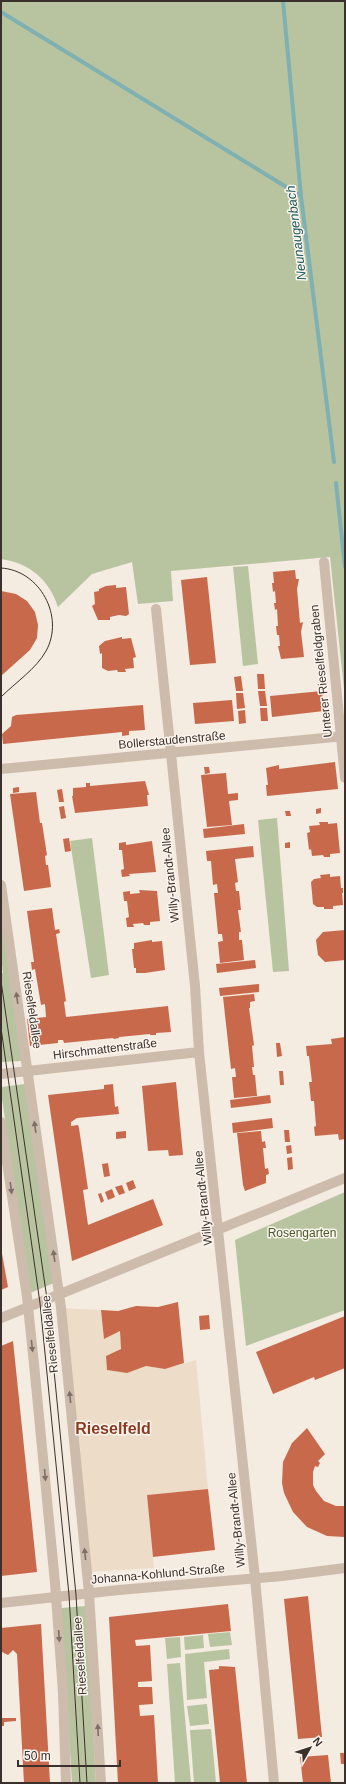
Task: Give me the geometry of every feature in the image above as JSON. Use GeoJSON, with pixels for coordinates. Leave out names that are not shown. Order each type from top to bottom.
{"type":"FeatureCollection","features":[{"type":"Feature","properties":{"kind":"street","name":"Unterer Rieselfeldgraben"},"geometry":{"type":"LineString","coordinates":[[324,562],[343,736],[345,778]]}},
{"type":"Feature","properties":{"kind":"street","name":"Willy-Brandt-Allee"},"geometry":{"type":"LineString","coordinates":[[156,609],[195,986],[200,1052],[255,1578],[274,1783]]}},
{"type":"Feature","properties":{"kind":"street","name":"Bollerstaudenstraße"},"geometry":{"type":"LineString","coordinates":[[1,769],[343,736]]}},
{"type":"Feature","properties":{"kind":"street","name":"Rieselfeldallee"},"geometry":{"type":"LineString","coordinates":[[1,885],[59,1294],[89,1593],[101,1783]]}},
{"type":"Feature","properties":{"kind":"street","name":"Hirschmattenstraße"},"geometry":{"type":"LineString","coordinates":[[1,1074],[200,1052]]}},
{"type":"Feature","properties":{"kind":"street","name":"Rieselfeldallee"},"geometry":{"type":"LineString","coordinates":[[1,1122],[28,1307],[56,1597],[63,1693],[66,1783]]}},
{"type":"Feature","properties":{"kind":"street"},"geometry":{"type":"LineString","coordinates":[[1,1318],[345,1178]]}},
{"type":"Feature","properties":{"kind":"street","name":"Johanna-Kohlund-Straße"},"geometry":{"type":"LineString","coordinates":[[1,1603],[89,1593],[282,1576],[345,1568]]}},
{"type":"Feature","properties":{"kind":"green space"},"geometry":{"type":"Polygon","coordinates":[[[1,1],[345,1],[345,698],[330,557],[171,571],[173,601],[138,604],[132,562],[92,574],[58,607],[49,588],[37,574],[20,564],[1,559],[1,1]]]}},
{"type":"Feature","properties":{"kind":"green space"},"geometry":{"type":"Polygon","coordinates":[[[248,566],[258,664],[243,666],[233,567],[248,566]]]}},
{"type":"Feature","properties":{"kind":"green space"},"geometry":{"type":"Polygon","coordinates":[[[277,818],[289,971],[273,972],[258,820],[277,818]]]}},
{"type":"Feature","properties":{"kind":"green space"},"geometry":{"type":"Polygon","coordinates":[[[92,838],[109,975],[91,978],[70,841],[92,838]]]}},
{"type":"Feature","properties":{"kind":"green space"},"geometry":{"type":"Polygon","coordinates":[[[1,915],[22,1061],[1,1062],[1,973],[3,973],[1,957],[1,915]]]}},
{"type":"Feature","properties":{"kind":"green space"},"geometry":{"type":"Polygon","coordinates":[[[25,1084],[54,1283],[30,1293],[1,1092],[1,1087],[25,1084]]]}},
{"type":"Feature","properties":{"kind":"green space","name":"Rosengarten"},"geometry":{"type":"Polygon","coordinates":[[[345,1192],[345,1310],[246,1346],[235,1240],[345,1192]]]}},
{"type":"Feature","properties":{"kind":"green space"},"geometry":{"type":"Polygon","coordinates":[[[86,1606],[96,1783],[72,1783],[61,1608],[86,1606]]]}},
{"type":"Feature","properties":{"kind":"green space"},"geometry":{"type":"Polygon","coordinates":[[[230,1632],[232,1645],[210,1647],[208,1634],[230,1632]]]}},
{"type":"Feature","properties":{"kind":"green space"},"geometry":{"type":"Polygon","coordinates":[[[203,1635],[204,1648],[185,1650],[184,1637],[203,1635]]]}},
{"type":"Feature","properties":{"kind":"green space"},"geometry":{"type":"Polygon","coordinates":[[[180,1637],[181,1657],[167,1659],[165,1638],[180,1637]]]}},
{"type":"Feature","properties":{"kind":"green space"},"geometry":{"type":"Polygon","coordinates":[[[229,1649],[230,1659],[204,1662],[207,1698],[187,1700],[185,1654],[229,1649]]]}},
{"type":"Feature","properties":{"kind":"green space"},"geometry":{"type":"Polygon","coordinates":[[[180,1663],[191,1783],[175,1783],[167,1664],[180,1663]]]}},
{"type":"Feature","properties":{"kind":"green space"},"geometry":{"type":"Polygon","coordinates":[[[207,1704],[209,1724],[190,1726],[187,1706],[207,1704]]]}},
{"type":"Feature","properties":{"kind":"green space"},"geometry":{"type":"Polygon","coordinates":[[[211,1729],[216,1783],[194,1783],[190,1730],[211,1729]]]}},
{"type":"Feature","properties":{"kind":"shaded area"},"geometry":{"type":"Polygon","coordinates":[[[61,1308],[101,1310],[104,1339],[120,1331],[121,1349],[106,1356],[107,1370],[127,1373],[146,1366],[165,1369],[196,1360],[208,1489],[147,1495],[154,1568],[87,1572],[61,1308]]]}},
{"type":"Feature","properties":{"kind":"building"},"geometry":{"type":"Polygon","coordinates":[[[295,570],[296,579],[299,579],[297,589],[300,623],[303,622],[301,632],[304,657],[281,659],[278,646],[280,646],[279,635],[277,635],[276,626],[278,626],[277,609],[275,610],[274,603],[276,603],[275,591],[273,592],[272,583],[274,583],[273,572],[295,570]]]}},
{"type":"Feature","properties":{"kind":"building"},"geometry":{"type":"Polygon","coordinates":[[[207,577],[216,663],[190,665],[181,580],[207,577]]]}},
{"type":"Feature","properties":{"kind":"building"},"geometry":{"type":"Polygon","coordinates":[[[116,585],[116,588],[126,587],[129,614],[126,616],[119,615],[110,617],[110,620],[98,620],[92,606],[95,604],[94,592],[99,591],[99,589],[106,586],[116,585]]]}},
{"type":"Feature","properties":{"kind":"building"},"geometry":{"type":"Polygon","coordinates":[[[1,591],[16,594],[27,601],[35,612],[38,625],[37,638],[30,650],[1,676],[1,591]]]}},
{"type":"Feature","properties":{"kind":"building"},"geometry":{"type":"Polygon","coordinates":[[[122,637],[122,639],[131,638],[136,657],[133,658],[134,668],[125,669],[126,672],[118,672],[117,670],[108,671],[102,668],[102,653],[100,654],[99,646],[105,641],[122,637]]]}},
{"type":"Feature","properties":{"kind":"building"},"geometry":{"type":"Polygon","coordinates":[[[257,674],[264,674],[265,689],[258,689],[257,674]]]}},
{"type":"Feature","properties":{"kind":"building"},"geometry":{"type":"Polygon","coordinates":[[[241,676],[243,691],[236,691],[234,677],[241,676]]]}},
{"type":"Feature","properties":{"kind":"building"},"geometry":{"type":"Polygon","coordinates":[[[258,691],[265,691],[267,706],[260,706],[258,691]]]}},
{"type":"Feature","properties":{"kind":"building"},"geometry":{"type":"Polygon","coordinates":[[[322,691],[324,711],[272,717],[270,696],[322,691]]]}},
{"type":"Feature","properties":{"kind":"building"},"geometry":{"type":"Polygon","coordinates":[[[236,693],[243,693],[245,708],[237,709],[236,693]]]}},
{"type":"Feature","properties":{"kind":"building"},"geometry":{"type":"Polygon","coordinates":[[[232,700],[234,721],[195,724],[193,703],[232,700]]]}},
{"type":"Feature","properties":{"kind":"building"},"geometry":{"type":"Polygon","coordinates":[[[143,705],[145,730],[129,731],[129,735],[122,736],[122,732],[3,744],[2,734],[11,726],[12,717],[16,715],[143,705]]]}},
{"type":"Feature","properties":{"kind":"building"},"geometry":{"type":"Polygon","coordinates":[[[260,708],[267,708],[268,721],[261,721],[260,708]]]}},
{"type":"Feature","properties":{"kind":"building"},"geometry":{"type":"Polygon","coordinates":[[[245,710],[246,723],[239,724],[238,711],[245,710]]]}},
{"type":"Feature","properties":{"kind":"building"},"geometry":{"type":"Polygon","coordinates":[[[335,762],[338,789],[267,796],[266,785],[268,785],[266,768],[279,765],[279,769],[335,762]]]}},
{"type":"Feature","properties":{"kind":"building"},"geometry":{"type":"Polygon","coordinates":[[[204,767],[209,767],[210,773],[205,774],[204,767]]]}},
{"type":"Feature","properties":{"kind":"building"},"geometry":{"type":"Polygon","coordinates":[[[226,773],[228,794],[238,793],[238,800],[229,801],[232,825],[207,827],[201,775],[226,773]]]}},
{"type":"Feature","properties":{"kind":"building"},"geometry":{"type":"Polygon","coordinates":[[[145,781],[149,795],[147,795],[148,806],[75,813],[72,796],[73,788],[86,787],[86,783],[90,783],[90,786],[145,781]]]}},
{"type":"Feature","properties":{"kind":"building"},"geometry":{"type":"Polygon","coordinates":[[[19,787],[19,792],[13,793],[13,788],[19,787]]]}},
{"type":"Feature","properties":{"kind":"building"},"geometry":{"type":"Polygon","coordinates":[[[62,789],[64,802],[59,802],[57,790],[62,789]]]}},
{"type":"Feature","properties":{"kind":"building"},"geometry":{"type":"Polygon","coordinates":[[[36,792],[40,823],[42,823],[47,855],[45,856],[46,865],[48,865],[51,887],[24,891],[10,794],[36,792]]]}},
{"type":"Feature","properties":{"kind":"building"},"geometry":{"type":"Polygon","coordinates":[[[64,806],[66,818],[61,819],[59,807],[64,806]]]}},
{"type":"Feature","properties":{"kind":"building"},"geometry":{"type":"Polygon","coordinates":[[[321,808],[321,813],[316,814],[316,809],[321,808]]]}},
{"type":"Feature","properties":{"kind":"building"},"geometry":{"type":"Polygon","coordinates":[[[285,811],[290,811],[291,816],[286,816],[285,811]]]}},
{"type":"Feature","properties":{"kind":"building"},"geometry":{"type":"Polygon","coordinates":[[[319,822],[328,822],[328,824],[337,823],[340,853],[330,854],[330,857],[324,857],[323,855],[312,856],[311,849],[309,850],[307,833],[310,832],[309,826],[320,825],[319,822]]]}},
{"type":"Feature","properties":{"kind":"building"},"geometry":{"type":"Polygon","coordinates":[[[244,824],[245,834],[204,838],[203,829],[244,824]]]}},
{"type":"Feature","properties":{"kind":"building"},"geometry":{"type":"Polygon","coordinates":[[[69,838],[71,851],[65,852],[63,839],[69,838]]]}},
{"type":"Feature","properties":{"kind":"building"},"geometry":{"type":"Polygon","coordinates":[[[152,841],[156,872],[129,874],[130,876],[122,877],[121,870],[124,869],[122,850],[119,850],[119,843],[126,842],[126,845],[152,841]]]}},
{"type":"Feature","properties":{"kind":"building"},"geometry":{"type":"Polygon","coordinates":[[[290,842],[290,848],[285,848],[285,843],[290,842]]]}},
{"type":"Feature","properties":{"kind":"building"},"geometry":{"type":"Polygon","coordinates":[[[253,846],[254,857],[235,859],[238,882],[235,883],[236,891],[239,891],[241,910],[238,910],[241,932],[239,932],[239,940],[242,940],[244,960],[220,963],[218,942],[223,941],[222,934],[218,934],[214,893],[218,893],[217,884],[213,885],[211,861],[207,861],[206,851],[253,846]]]}},
{"type":"Feature","properties":{"kind":"building"},"geometry":{"type":"Polygon","coordinates":[[[330,874],[330,877],[340,876],[341,888],[343,888],[343,905],[333,906],[333,909],[324,909],[324,907],[317,907],[313,904],[311,882],[314,879],[321,878],[320,875],[330,874]]]}},
{"type":"Feature","properties":{"kind":"building"},"geometry":{"type":"Polygon","coordinates":[[[139,890],[157,891],[160,921],[150,922],[150,925],[144,925],[143,923],[133,924],[134,927],[127,927],[126,918],[129,917],[127,901],[124,901],[123,892],[130,891],[130,894],[140,893],[139,890]]]}},
{"type":"Feature","properties":{"kind":"building"},"geometry":{"type":"Polygon","coordinates":[[[52,908],[55,930],[59,929],[60,933],[56,934],[66,1001],[64,1002],[66,1017],[168,1006],[171,1032],[156,1033],[156,1035],[150,1034],[119,1037],[114,1039],[64,1043],[63,1040],[58,1040],[58,1043],[30,1046],[27,1019],[46,1017],[45,1004],[41,1005],[35,969],[32,970],[31,962],[34,962],[27,911],[52,908]]]}},
{"type":"Feature","properties":{"kind":"building"},"geometry":{"type":"Polygon","coordinates":[[[345,930],[345,960],[325,962],[318,955],[316,940],[323,932],[345,930]]]}},
{"type":"Feature","properties":{"kind":"building"},"geometry":{"type":"Polygon","coordinates":[[[152,940],[152,942],[162,941],[165,970],[136,973],[132,949],[134,949],[134,943],[152,940]]]}},
{"type":"Feature","properties":{"kind":"building"},"geometry":{"type":"Polygon","coordinates":[[[255,960],[256,968],[217,973],[216,964],[255,960]]]}},
{"type":"Feature","properties":{"kind":"building"},"geometry":{"type":"Polygon","coordinates":[[[259,984],[259,992],[220,996],[219,988],[259,984]]]}},
{"type":"Feature","properties":{"kind":"building"},"geometry":{"type":"Polygon","coordinates":[[[254,994],[255,1001],[250,1002],[249,1008],[254,1045],[252,1046],[254,1067],[252,1067],[253,1075],[255,1075],[257,1096],[234,1098],[232,1077],[236,1077],[235,1068],[231,1069],[223,997],[254,994]]]}},
{"type":"Feature","properties":{"kind":"building"},"geometry":{"type":"Polygon","coordinates":[[[345,1037],[345,1139],[339,1140],[338,1134],[315,1136],[314,1127],[316,1126],[314,1101],[311,1101],[309,1082],[312,1082],[309,1056],[307,1056],[306,1046],[332,1044],[331,1039],[345,1037]]]}},
{"type":"Feature","properties":{"kind":"building"},"geometry":{"type":"Polygon","coordinates":[[[276,1043],[280,1043],[282,1056],[277,1057],[276,1043]]]}},
{"type":"Feature","properties":{"kind":"building"},"geometry":{"type":"Polygon","coordinates":[[[279,1071],[283,1071],[284,1085],[280,1085],[279,1071]]]}},
{"type":"Feature","properties":{"kind":"building"},"geometry":{"type":"Polygon","coordinates":[[[176,1082],[183,1155],[169,1156],[168,1150],[148,1151],[142,1086],[176,1082]]]}},
{"type":"Feature","properties":{"kind":"building"},"geometry":{"type":"Polygon","coordinates":[[[113,1084],[115,1107],[118,1106],[119,1114],[77,1118],[71,1122],[71,1126],[78,1125],[79,1128],[88,1189],[83,1190],[88,1225],[153,1199],[163,1225],[72,1261],[48,1095],[104,1089],[104,1085],[113,1084]]]}},
{"type":"Feature","properties":{"kind":"building"},"geometry":{"type":"Polygon","coordinates":[[[270,1095],[271,1103],[231,1108],[230,1100],[270,1095]]]}},
{"type":"Feature","properties":{"kind":"building"},"geometry":{"type":"Polygon","coordinates":[[[272,1118],[273,1128],[233,1133],[232,1123],[272,1118]]]}},
{"type":"Feature","properties":{"kind":"building"},"geometry":{"type":"Polygon","coordinates":[[[284,1130],[289,1130],[290,1142],[285,1142],[284,1130]]]}},
{"type":"Feature","properties":{"kind":"building"},"geometry":{"type":"Polygon","coordinates":[[[126,1131],[126,1138],[116,1139],[116,1132],[126,1131]]]}},
{"type":"Feature","properties":{"kind":"building"},"geometry":{"type":"Polygon","coordinates":[[[261,1131],[262,1142],[265,1141],[266,1148],[263,1148],[265,1169],[268,1168],[269,1174],[266,1175],[266,1183],[245,1191],[237,1133],[261,1131]]]}},
{"type":"Feature","properties":{"kind":"building"},"geometry":{"type":"Polygon","coordinates":[[[291,1145],[292,1153],[287,1154],[286,1146],[291,1145]]]}},
{"type":"Feature","properties":{"kind":"building"},"geometry":{"type":"Polygon","coordinates":[[[292,1157],[293,1169],[288,1170],[287,1158],[292,1157]]]}},
{"type":"Feature","properties":{"kind":"building"},"geometry":{"type":"Polygon","coordinates":[[[108,1163],[110,1176],[104,1177],[102,1164],[108,1163]]]}},
{"type":"Feature","properties":{"kind":"building"},"geometry":{"type":"Polygon","coordinates":[[[133,1180],[136,1188],[129,1191],[126,1183],[133,1180]]]}},
{"type":"Feature","properties":{"kind":"building"},"geometry":{"type":"Polygon","coordinates":[[[122,1185],[125,1193],[119,1195],[115,1187],[122,1185]]]}},
{"type":"Feature","properties":{"kind":"building"},"geometry":{"type":"Polygon","coordinates":[[[112,1189],[115,1197],[108,1200],[105,1192],[112,1189]]]}},
{"type":"Feature","properties":{"kind":"building"},"geometry":{"type":"Polygon","coordinates":[[[101,1193],[104,1201],[101,1203],[98,1194],[101,1193]]]}},
{"type":"Feature","properties":{"kind":"building"},"geometry":{"type":"Polygon","coordinates":[[[1,1248],[8,1287],[1,1290],[1,1248]]]}},
{"type":"Feature","properties":{"kind":"building"},"geometry":{"type":"Polygon","coordinates":[[[178,1302],[184,1363],[165,1369],[146,1366],[127,1373],[107,1370],[106,1356],[121,1349],[120,1331],[104,1339],[101,1310],[118,1311],[136,1306],[158,1307],[178,1302]]]}},
{"type":"Feature","properties":{"kind":"building"},"geometry":{"type":"Polygon","coordinates":[[[209,1315],[210,1329],[200,1330],[199,1316],[209,1315]]]}},
{"type":"Feature","properties":{"kind":"building"},"geometry":{"type":"Polygon","coordinates":[[[345,1316],[345,1368],[315,1380],[314,1377],[273,1394],[256,1352],[345,1316]]]}},
{"type":"Feature","properties":{"kind":"building"},"geometry":{"type":"Polygon","coordinates":[[[13,1341],[37,1572],[1,1576],[1,1346],[13,1341]]]}},
{"type":"Feature","properties":{"kind":"building"},"geometry":{"type":"Polygon","coordinates":[[[307,1428],[325,1454],[318,1461],[320,1463],[318,1467],[315,1466],[313,1472],[313,1485],[324,1501],[336,1506],[345,1506],[345,1537],[327,1536],[307,1527],[293,1512],[284,1493],[282,1483],[283,1462],[292,1443],[307,1428]]]}},
{"type":"Feature","properties":{"kind":"building"},"geometry":{"type":"Polygon","coordinates":[[[208,1489],[215,1550],[153,1557],[147,1495],[208,1489]]]}},
{"type":"Feature","properties":{"kind":"building"},"geometry":{"type":"Polygon","coordinates":[[[308,1596],[322,1737],[298,1739],[284,1599],[308,1596]]]}},
{"type":"Feature","properties":{"kind":"building"},"geometry":{"type":"Polygon","coordinates":[[[228,1604],[231,1631],[135,1640],[136,1646],[150,1645],[152,1681],[138,1682],[138,1687],[152,1687],[153,1704],[139,1705],[140,1716],[154,1715],[158,1783],[118,1783],[109,1617],[228,1604]]]}},
{"type":"Feature","properties":{"kind":"building"},"geometry":{"type":"Polygon","coordinates":[[[41,1624],[50,1783],[24,1783],[17,1654],[13,1650],[8,1655],[2,1652],[1,1653],[1,1628],[41,1624]]]}},
{"type":"Feature","properties":{"kind":"building"},"geometry":{"type":"Polygon","coordinates":[[[219,1666],[235,1667],[247,1783],[220,1783],[209,1670],[219,1669],[219,1666]]]}},
{"type":"Feature","properties":{"kind":"building"},"geometry":{"type":"Polygon","coordinates":[[[1,1718],[16,1718],[16,1721],[4,1722],[4,1726],[1,1726],[1,1718]]]}},
{"type":"Feature","properties":{"kind":"building"},"geometry":{"type":"Polygon","coordinates":[[[340,1753],[345,1753],[345,1764],[341,1764],[340,1753]]]}},
{"type":"Feature","properties":{"kind":"building"},"geometry":{"type":"Polygon","coordinates":[[[328,1755],[331,1783],[303,1783],[300,1757],[328,1755]]]}},
{"type":"Feature","properties":{"kind":"waterway","name":"Neunaugenbach"},"geometry":{"type":"LineString","coordinates":[[283,1],[301,196],[334,462]]}},
{"type":"Feature","properties":{"kind":"waterway"},"geometry":{"type":"LineString","coordinates":[[1,12],[301,196]]}},
{"type":"Feature","properties":{"kind":"waterway","name":"Neunaugenbach"},"geometry":{"type":"LineString","coordinates":[[336,483],[345,567]]}},
{"type":"Feature","properties":{"kind":"tram line"},"geometry":{"type":"LineString","coordinates":[[1,568],[15,571],[27,577],[37,586],[45,598],[50,610],[52,624],[51,638],[42,658],[1,697]]}},
{"type":"Feature","properties":{"kind":"tram line"},"geometry":{"type":"LineString","coordinates":[[1,981],[47,1299],[76,1595],[87,1783]]}},
{"type":"Feature","properties":{"kind":"tram line"},"geometry":{"type":"LineString","coordinates":[[1,1028],[40,1303],[69,1595],[80,1783]]}},
{"type":"Feature","properties":{"kind":"district","name":"Rieselfeld"},"geometry":{"type":"Point","coordinates":[113,1428]}}]}
